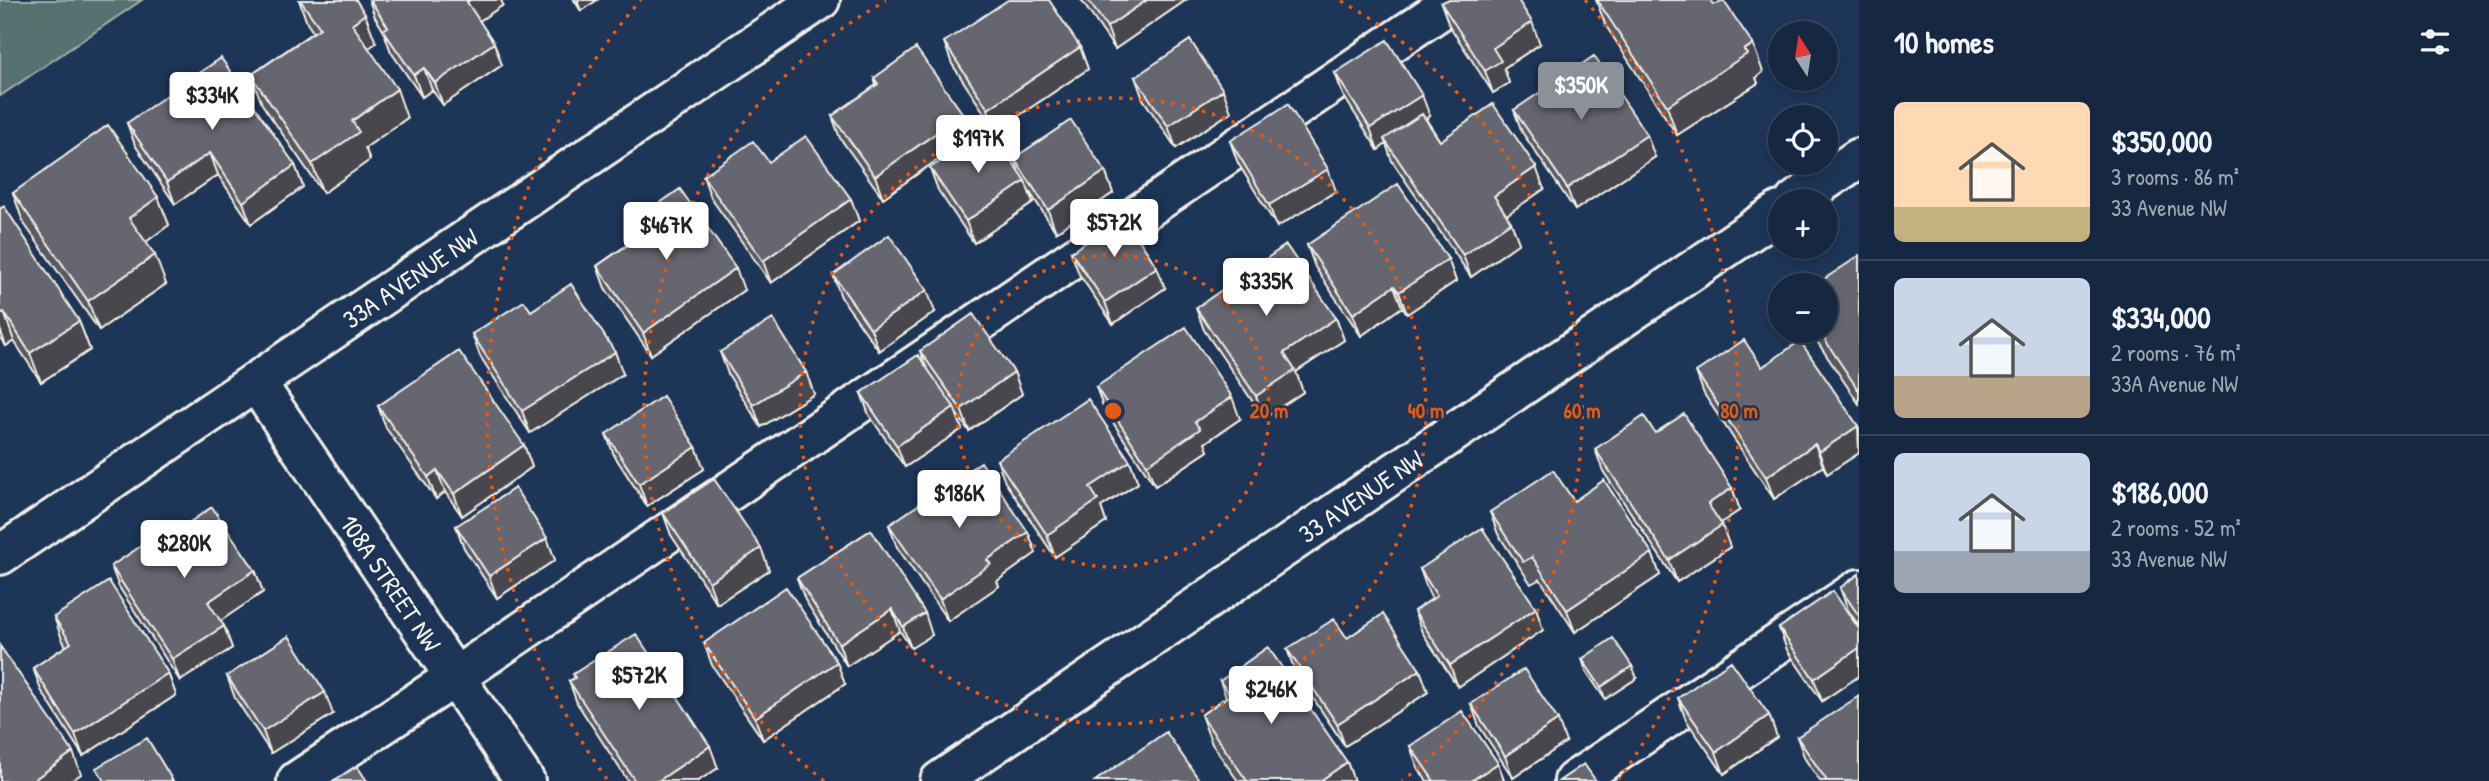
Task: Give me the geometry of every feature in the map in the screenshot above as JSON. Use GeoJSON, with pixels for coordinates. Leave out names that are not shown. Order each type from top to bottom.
{"type":"FeatureCollection","features":[{"type":"Feature","properties":{"kind":"street","name":"33A AVENUE NW"},"geometry":{"type":"LineString","coordinates":[[0,555],[820,0]]}},
{"type":"Feature","properties":{"kind":"street"},"geometry":{"type":"LineString","coordinates":[[297,781],[455,677],[1455,0]]}},
{"type":"Feature","properties":{"kind":"street"},"geometry":{"type":"LineString","coordinates":[[1813,189],[1859,158]]}},
{"type":"Feature","properties":{"kind":"street","name":"33 AVENUE NW"},"geometry":{"type":"LineString","coordinates":[[940,781],[1768,219]]}},
{"type":"Feature","properties":{"kind":"street","name":"108A STREET NW"},"geometry":{"type":"LineString","coordinates":[[257,382],[525,781]]}},
{"type":"Feature","properties":{"kind":"street"},"geometry":{"type":"LineString","coordinates":[[1574,781],[1859,589]]}},
{"type":"Feature","properties":{"kind":"green space"},"geometry":{"type":"Polygon","coordinates":[[[0,0],[142,0],[0,96],[0,0]]]}},
{"type":"Feature","properties":{"kind":"building"},"geometry":{"type":"Polygon","coordinates":[[[300,0],[356,0],[365,14],[352,24],[397,89],[352,121],[359,132],[312,164],[251,75],[320,28],[300,0]]]}},
{"type":"Feature","properties":{"kind":"building"},"geometry":{"type":"Polygon","coordinates":[[[370,0],[470,0],[467,2],[494,43],[435,83],[424,68],[414,75],[383,30],[388,27],[370,0]]]}},
{"type":"Feature","properties":{"kind":"building"},"geometry":{"type":"Polygon","coordinates":[[[1008,0],[1049,0],[1080,47],[988,109],[944,42],[1008,0]]]}},
{"type":"Feature","properties":{"kind":"building"},"geometry":{"type":"Polygon","coordinates":[[[1088,0],[1147,0],[1107,27],[1088,0]]]}},
{"type":"Feature","properties":{"kind":"building"},"geometry":{"type":"Polygon","coordinates":[[[1447,0],[1518,0],[1532,22],[1493,48],[1501,61],[1485,71],[1441,3],[1447,0]]]}},
{"type":"Feature","properties":{"kind":"building"},"geometry":{"type":"Polygon","coordinates":[[[1597,0],[1711,0],[1714,5],[1723,0],[1753,44],[1744,50],[1747,54],[1667,106],[1597,0]]]}},
{"type":"Feature","properties":{"kind":"building"},"geometry":{"type":"Polygon","coordinates":[[[1190,40],[1223,90],[1168,126],[1135,77],[1190,40]]]}},
{"type":"Feature","properties":{"kind":"building"},"geometry":{"type":"Polygon","coordinates":[[[1387,40],[1422,95],[1370,128],[1335,73],[1387,40]]]}},
{"type":"Feature","properties":{"kind":"building"},"geometry":{"type":"Polygon","coordinates":[[[916,48],[963,114],[875,176],[832,116],[878,84],[874,78],[916,48]]]}},
{"type":"Feature","properties":{"kind":"building"},"geometry":{"type":"Polygon","coordinates":[[[1594,56],[1647,135],[1567,188],[1514,110],[1594,56]]]}},
{"type":"Feature","properties":{"kind":"building"},"geometry":{"type":"Polygon","coordinates":[[[221,58],[295,165],[243,202],[210,153],[167,182],[127,123],[221,58]]]}},
{"type":"Feature","properties":{"kind":"building"},"geometry":{"type":"Polygon","coordinates":[[[1288,104],[1328,169],[1269,205],[1230,141],[1288,104]]]}},
{"type":"Feature","properties":{"kind":"building"},"geometry":{"type":"Polygon","coordinates":[[[1493,104],[1536,167],[1494,196],[1511,222],[1463,255],[1384,139],[1422,114],[1440,141],[1493,104]]]}},
{"type":"Feature","properties":{"kind":"building"},"geometry":{"type":"Polygon","coordinates":[[[1071,120],[1105,171],[1048,210],[1014,158],[1071,120]]]}},
{"type":"Feature","properties":{"kind":"building"},"geometry":{"type":"Polygon","coordinates":[[[108,125],[158,197],[129,218],[155,255],[88,301],[13,193],[108,125]]]}},
{"type":"Feature","properties":{"kind":"building"},"geometry":{"type":"Polygon","coordinates":[[[990,129],[1025,181],[966,221],[930,168],[990,129]]]}},
{"type":"Feature","properties":{"kind":"building"},"geometry":{"type":"Polygon","coordinates":[[[806,136],[851,199],[763,261],[703,176],[753,141],[769,162],[806,136]]]}},
{"type":"Feature","properties":{"kind":"building"},"geometry":{"type":"Polygon","coordinates":[[[1398,184],[1448,259],[1399,292],[1394,286],[1353,314],[1307,245],[1398,184]]]}},
{"type":"Feature","properties":{"kind":"building"},"geometry":{"type":"Polygon","coordinates":[[[680,189],[736,268],[643,333],[597,266],[642,235],[633,222],[680,189]]]}},
{"type":"Feature","properties":{"kind":"building"},"geometry":{"type":"Polygon","coordinates":[[[4,206],[79,321],[30,353],[4,312],[0,314],[0,209],[4,206]]]}},
{"type":"Feature","properties":{"kind":"building"},"geometry":{"type":"Polygon","coordinates":[[[1124,217],[1157,267],[1105,302],[1071,252],[1124,217]]]}},
{"type":"Feature","properties":{"kind":"building"},"geometry":{"type":"Polygon","coordinates":[[[889,235],[927,290],[871,329],[833,275],[889,235]]]}},
{"type":"Feature","properties":{"kind":"building"},"geometry":{"type":"Polygon","coordinates":[[[1286,245],[1336,318],[1284,353],[1295,370],[1256,396],[1196,308],[1286,245]]]}},
{"type":"Feature","properties":{"kind":"building"},"geometry":{"type":"Polygon","coordinates":[[[1859,256],[1859,391],[1827,343],[1838,343],[1838,273],[1833,273],[1859,256]]]}},
{"type":"Feature","properties":{"kind":"building"},"geometry":{"type":"Polygon","coordinates":[[[571,284],[615,352],[522,411],[472,334],[524,301],[531,311],[571,284]]]}},
{"type":"Feature","properties":{"kind":"building"},"geometry":{"type":"Polygon","coordinates":[[[973,314],[1014,372],[961,409],[920,351],[973,314]]]}},
{"type":"Feature","properties":{"kind":"building"},"geometry":{"type":"Polygon","coordinates":[[[773,319],[806,372],[753,405],[720,352],[773,319]]]}},
{"type":"Feature","properties":{"kind":"building"},"geometry":{"type":"Polygon","coordinates":[[[1186,327],[1232,397],[1195,422],[1200,429],[1147,465],[1096,387],[1186,327]]]}},
{"type":"Feature","properties":{"kind":"building"},"geometry":{"type":"Polygon","coordinates":[[[1744,340],[1762,367],[1797,343],[1801,343],[1858,426],[1819,452],[1815,444],[1766,477],[1696,372],[1744,340]]]}},
{"type":"Feature","properties":{"kind":"building"},"geometry":{"type":"Polygon","coordinates":[[[459,351],[524,445],[454,494],[437,470],[428,477],[378,406],[459,351]]]}},
{"type":"Feature","properties":{"kind":"building"},"geometry":{"type":"Polygon","coordinates":[[[918,355],[954,407],[897,446],[861,393],[918,355]]]}},
{"type":"Feature","properties":{"kind":"building"},"geometry":{"type":"Polygon","coordinates":[[[663,396],[696,447],[639,484],[606,434],[663,396]]]}},
{"type":"Feature","properties":{"kind":"building"},"geometry":{"type":"Polygon","coordinates":[[[1088,399],[1130,461],[1090,487],[1098,500],[1047,535],[997,460],[1088,399]]]}},
{"type":"Feature","properties":{"kind":"building"},"geometry":{"type":"Polygon","coordinates":[[[1684,414],[1732,488],[1708,504],[1722,525],[1669,560],[1595,449],[1644,416],[1655,433],[1684,414]]]}},
{"type":"Feature","properties":{"kind":"building"},"geometry":{"type":"Polygon","coordinates":[[[981,462],[1028,532],[987,560],[991,564],[940,599],[889,525],[981,462]]]}},
{"type":"Feature","properties":{"kind":"building"},"geometry":{"type":"Polygon","coordinates":[[[1553,470],[1574,501],[1604,480],[1652,553],[1567,610],[1532,557],[1523,562],[1490,512],[1553,470]]]}},
{"type":"Feature","properties":{"kind":"building"},"geometry":{"type":"Polygon","coordinates":[[[714,479],[761,548],[709,582],[663,513],[714,479]]]}},
{"type":"Feature","properties":{"kind":"building"},"geometry":{"type":"Polygon","coordinates":[[[515,488],[547,538],[489,576],[456,526],[515,488]]]}},
{"type":"Feature","properties":{"kind":"building"},"geometry":{"type":"Polygon","coordinates":[[[212,507],[255,570],[208,602],[224,626],[172,659],[111,566],[170,527],[174,533],[212,507]]]}},
{"type":"Feature","properties":{"kind":"building"},"geometry":{"type":"Polygon","coordinates":[[[1482,528],[1536,608],[1450,665],[1414,611],[1437,596],[1420,569],[1482,528]]]}},
{"type":"Feature","properties":{"kind":"building"},"geometry":{"type":"Polygon","coordinates":[[[871,530],[925,613],[903,627],[892,609],[839,644],[797,578],[871,530]]]}},
{"type":"Feature","properties":{"kind":"building"},"geometry":{"type":"Polygon","coordinates":[[[1859,574],[1859,616],[1840,588],[1859,574]]]}},
{"type":"Feature","properties":{"kind":"building"},"geometry":{"type":"Polygon","coordinates":[[[109,581],[168,673],[75,734],[33,668],[71,643],[54,617],[109,581]]]}},
{"type":"Feature","properties":{"kind":"building"},"geometry":{"type":"Polygon","coordinates":[[[786,587],[837,662],[755,718],[704,643],[786,587]]]}},
{"type":"Feature","properties":{"kind":"building"},"geometry":{"type":"Polygon","coordinates":[[[1833,591],[1859,629],[1859,648],[1814,679],[1779,628],[1833,591]]]}},
{"type":"Feature","properties":{"kind":"building"},"geometry":{"type":"Polygon","coordinates":[[[1383,614],[1420,670],[1337,724],[1287,649],[1334,619],[1347,638],[1383,614]]]}},
{"type":"Feature","properties":{"kind":"building"},"geometry":{"type":"Polygon","coordinates":[[[636,634],[710,746],[658,781],[635,781],[569,681],[575,678],[573,674],[636,634]]]}},
{"type":"Feature","properties":{"kind":"building"},"geometry":{"type":"Polygon","coordinates":[[[289,636],[325,692],[263,731],[227,676],[289,636]]]}},
{"type":"Feature","properties":{"kind":"building"},"geometry":{"type":"Polygon","coordinates":[[[1613,638],[1632,666],[1601,687],[1582,659],[1613,638]]]}},
{"type":"Feature","properties":{"kind":"building"},"geometry":{"type":"Polygon","coordinates":[[[0,646],[73,752],[32,781],[0,781],[0,646]]]}},
{"type":"Feature","properties":{"kind":"building"},"geometry":{"type":"Polygon","coordinates":[[[1268,647],[1347,762],[1320,781],[1247,781],[1201,715],[1230,695],[1220,681],[1268,647]]]}},
{"type":"Feature","properties":{"kind":"building"},"geometry":{"type":"Polygon","coordinates":[[[1731,661],[1769,715],[1716,752],[1678,698],[1731,661]]]}},
{"type":"Feature","properties":{"kind":"building"},"geometry":{"type":"Polygon","coordinates":[[[1524,669],[1558,720],[1505,756],[1471,704],[1524,669]]]}},
{"type":"Feature","properties":{"kind":"building"},"geometry":{"type":"Polygon","coordinates":[[[1859,696],[1859,781],[1827,781],[1797,737],[1859,696]]]}},
{"type":"Feature","properties":{"kind":"building"},"geometry":{"type":"Polygon","coordinates":[[[1462,711],[1498,763],[1471,781],[1434,781],[1410,746],[1462,711]]]}},
{"type":"Feature","properties":{"kind":"building"},"geometry":{"type":"Polygon","coordinates":[[[1166,732],[1200,781],[1095,781],[1166,732]]]}},
{"type":"Feature","properties":{"kind":"building"},"geometry":{"type":"Polygon","coordinates":[[[147,738],[173,781],[104,781],[96,768],[147,738]]]}},
{"type":"Feature","properties":{"kind":"building"},"geometry":{"type":"Polygon","coordinates":[[[1584,764],[1596,781],[1559,781],[1584,764]]]}},
{"type":"Feature","properties":{"kind":"building"},"geometry":{"type":"Polygon","coordinates":[[[357,766],[367,781],[334,781],[357,766]]]}}]}
